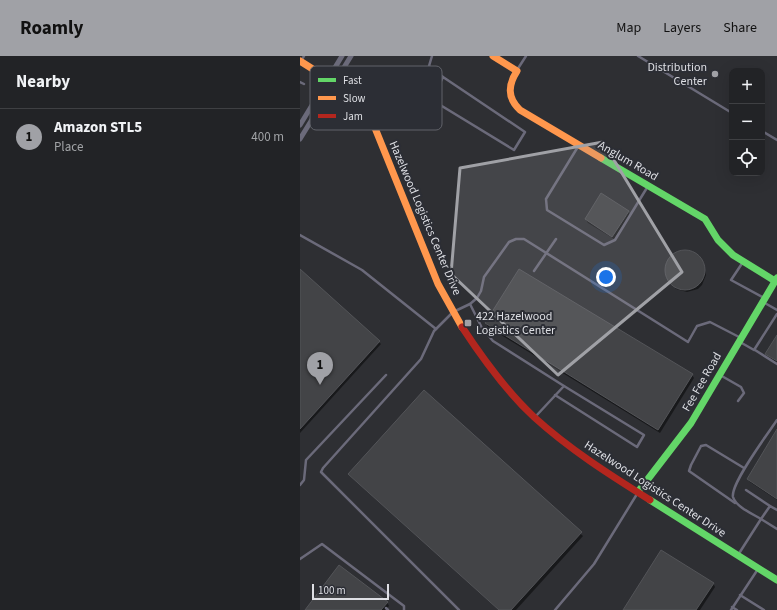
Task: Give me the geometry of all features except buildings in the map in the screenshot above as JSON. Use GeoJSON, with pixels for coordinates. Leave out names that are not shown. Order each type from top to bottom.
{"type":"FeatureCollection","features":[{"type":"Feature","properties":{"kind":"street"},"geometry":{"type":"LineString","coordinates":[[336,66],[342,56]]}},
{"type":"Feature","properties":{"kind":"street"},"geometry":{"type":"LineString","coordinates":[[345,66],[351,56]]}},
{"type":"Feature","properties":{"kind":"street"},"geometry":{"type":"LineString","coordinates":[[493,56],[517,70]]}},
{"type":"Feature","properties":{"kind":"street"},"geometry":{"type":"LineString","coordinates":[[300,62],[310,68]]}},
{"type":"Feature","properties":{"kind":"street","name":"Anglum Road"},"geometry":{"type":"LineString","coordinates":[[517,70],[510,84],[510,99],[514,105],[705,219],[718,240],[733,255],[776,280]]}},
{"type":"Feature","properties":{"kind":"street"},"geometry":{"type":"LineString","coordinates":[[300,125],[310,109]]}},
{"type":"Feature","properties":{"kind":"street"},"geometry":{"type":"LineString","coordinates":[[300,138],[310,122]]}},
{"type":"Feature","properties":{"kind":"street","name":"Hazelwood Logistics Center Drive"},"geometry":{"type":"LineString","coordinates":[[376,130],[438,284],[453,312],[480,354],[534,417],[600,469],[777,580]]}},
{"type":"Feature","properties":{"kind":"street","name":"Fee Fee Road"},"geometry":{"type":"LineString","coordinates":[[638,492],[691,423],[776,280]]}},
{"type":"Feature","properties":{"kind":"lane"},"geometry":{"type":"LineString","coordinates":[[300,62],[304,56]]}},
{"type":"Feature","properties":{"kind":"lane"},"geometry":{"type":"LineString","coordinates":[[429,66],[432,56]]}},
{"type":"Feature","properties":{"kind":"lane"},"geometry":{"type":"LineString","coordinates":[[517,70],[526,56]]}},
{"type":"Feature","properties":{"kind":"lane"},"geometry":{"type":"LineString","coordinates":[[638,56],[729,111]]}},
{"type":"Feature","properties":{"kind":"lane"},"geometry":{"type":"LineString","coordinates":[[442,106],[514,150],[525,132],[443,77]]}},
{"type":"Feature","properties":{"kind":"lane"},"geometry":{"type":"LineString","coordinates":[[300,82],[304,84]]}},
{"type":"Feature","properties":{"kind":"lane"},"geometry":{"type":"LineString","coordinates":[[765,133],[777,140]]}},
{"type":"Feature","properties":{"kind":"lane"},"geometry":{"type":"LineString","coordinates":[[580,145],[546,199],[547,210],[604,245],[615,240],[649,185]]}},
{"type":"Feature","properties":{"kind":"lane"},"geometry":{"type":"LineString","coordinates":[[300,235],[362,270],[436,329]]}},
{"type":"Feature","properties":{"kind":"lane"},"geometry":{"type":"LineString","coordinates":[[459,610],[322,472],[323,468],[421,358],[436,329],[453,312],[470,304],[481,291],[484,277],[509,242],[516,239],[524,239],[688,342],[697,326],[710,322],[740,339],[754,350],[777,364]]}},
{"type":"Feature","properties":{"kind":"lane"},"geometry":{"type":"LineString","coordinates":[[534,271],[556,239]]}},
{"type":"Feature","properties":{"kind":"lane"},"geometry":{"type":"LineString","coordinates":[[743,262],[731,280],[764,300],[777,310]]}},
{"type":"Feature","properties":{"kind":"lane"},"geometry":{"type":"LineString","coordinates":[[470,304],[482,328],[493,340],[644,435],[637,447],[555,395]]}},
{"type":"Feature","properties":{"kind":"lane"},"geometry":{"type":"LineString","coordinates":[[754,350],[777,314]]}},
{"type":"Feature","properties":{"kind":"lane"},"geometry":{"type":"LineString","coordinates":[[300,485],[304,480],[306,460],[386,374]]}},
{"type":"Feature","properties":{"kind":"lane"},"geometry":{"type":"LineString","coordinates":[[719,375],[741,387],[744,393],[738,401]]}},
{"type":"Feature","properties":{"kind":"lane"},"geometry":{"type":"LineString","coordinates":[[534,417],[564,386]]}},
{"type":"Feature","properties":{"kind":"lane"},"geometry":{"type":"LineString","coordinates":[[736,503],[732,496],[744,468],[777,420]]}},
{"type":"Feature","properties":{"kind":"lane"},"geometry":{"type":"LineString","coordinates":[[744,468],[706,445],[701,446],[690,465],[689,471],[777,529]]}},
{"type":"Feature","properties":{"kind":"lane"},"geometry":{"type":"LineString","coordinates":[[746,490],[777,510]]}},
{"type":"Feature","properties":{"kind":"lane"},"geometry":{"type":"LineString","coordinates":[[555,610],[594,564],[638,492]]}},
{"type":"Feature","properties":{"kind":"lane"},"geometry":{"type":"LineString","coordinates":[[738,555],[770,506]]}},
{"type":"Feature","properties":{"kind":"lane"},"geometry":{"type":"LineString","coordinates":[[300,560],[322,544],[404,606],[404,610]]}},
{"type":"Feature","properties":{"kind":"lane"},"geometry":{"type":"LineString","coordinates":[[737,610],[732,609],[758,568]]}},
{"type":"Feature","properties":{"kind":"lane"},"geometry":{"type":"LineString","coordinates":[[740,595],[764,610]]}},
{"type":"Feature","properties":{"kind":"highlighted area"},"geometry":{"type":"Polygon","coordinates":[[[603,142],[682,272],[558,375],[451,274],[460,168],[603,142]]]}},
{"type":"Feature","properties":{"kind":"traffic: fast"},"geometry":{"type":"LineString","coordinates":[[601,158],[705,219],[718,240],[733,255],[775,281]]}},
{"type":"Feature","properties":{"kind":"traffic: fast"},"geometry":{"type":"LineString","coordinates":[[638,492],[691,423],[777,278]]}},
{"type":"Feature","properties":{"kind":"traffic: fast"},"geometry":{"type":"LineString","coordinates":[[650,500],[777,580]]}},
{"type":"Feature","properties":{"kind":"traffic: slow"},"geometry":{"type":"LineString","coordinates":[[493,56],[517,71],[512,81],[510,91],[513,101],[520,110],[601,158]]}},
{"type":"Feature","properties":{"kind":"traffic: slow"},"geometry":{"type":"LineString","coordinates":[[300,61],[310,67]]}},
{"type":"Feature","properties":{"kind":"traffic: slow"},"geometry":{"type":"LineString","coordinates":[[376,130],[438,284],[462,327]]}},
{"type":"Feature","properties":{"kind":"traffic: jam"},"geometry":{"type":"LineString","coordinates":[[462,327],[495,374],[524,407],[547,429],[605,471],[650,500]]}},
{"type":"Feature","properties":{"kind":"place","name":"Distribution Center"},"geometry":{"type":"Point","coordinates":[715,74]}},
{"type":"Feature","properties":{"kind":"place","name":"422 Hazelwood Logistics Center"},"geometry":{"type":"Point","coordinates":[468,323]}},
{"type":"Feature","properties":{"kind":"place","name":"Amazon STL5"},"geometry":{"type":"Point","coordinates":[320,385]}}]}
